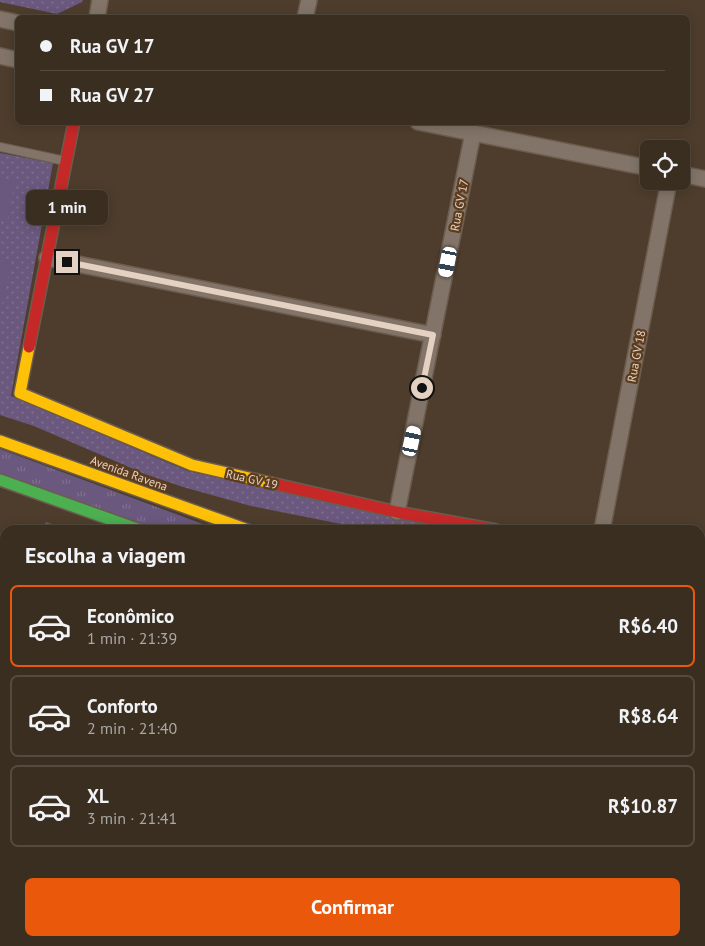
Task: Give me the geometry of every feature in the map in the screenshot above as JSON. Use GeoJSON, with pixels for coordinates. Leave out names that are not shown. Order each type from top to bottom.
{"type":"FeatureCollection","features":[{"type":"Feature","properties":{"kind":"street"},"geometry":{"type":"LineString","coordinates":[[98,15],[100,0]]}},
{"type":"Feature","properties":{"kind":"street"},"geometry":{"type":"LineString","coordinates":[[306,15],[309,0]]}},
{"type":"Feature","properties":{"kind":"street"},"geometry":{"type":"LineString","coordinates":[[0,19],[15,22]]}},
{"type":"Feature","properties":{"kind":"street"},"geometry":{"type":"LineString","coordinates":[[0,56],[15,59]]}},
{"type":"Feature","properties":{"kind":"street"},"geometry":{"type":"LineString","coordinates":[[73,125],[47,258],[433,335]]}},
{"type":"Feature","properties":{"kind":"street"},"geometry":{"type":"LineString","coordinates":[[433,125],[640,166]]}},
{"type":"Feature","properties":{"kind":"street","name":"Rua GV 17"},"geometry":{"type":"LineString","coordinates":[[397,512],[473,133]]}},
{"type":"Feature","properties":{"kind":"street"},"geometry":{"type":"LineString","coordinates":[[690,176],[705,179]]}},
{"type":"Feature","properties":{"kind":"street","name":"Rua GV 18"},"geometry":{"type":"LineString","coordinates":[[603,525],[667,190]]}},
{"type":"Feature","properties":{"kind":"street","name":"Rua GV 19"},"geometry":{"type":"LineString","coordinates":[[47,258],[20,394],[192,465],[397,512],[468,525]]}},
{"type":"Feature","properties":{"kind":"street","name":"Avenida Ravena"},"geometry":{"type":"LineString","coordinates":[[0,441],[234,525]]}},
{"type":"Feature","properties":{"kind":"street"},"geometry":{"type":"LineString","coordinates":[[0,480],[126,525]]}},
{"type":"Feature","properties":{"kind":"lane"},"geometry":{"type":"LineString","coordinates":[[0,147],[67,161]]}},
{"type":"Feature","properties":{"kind":"green space"},"geometry":{"type":"Polygon","coordinates":[[[0,0],[83,0],[57,14],[0,2],[0,0]]]}},
{"type":"Feature","properties":{"kind":"green space"},"geometry":{"type":"Polygon","coordinates":[[[0,153],[53,163],[11,396],[187,471],[436,525],[346,525],[251,506],[145,474],[34,426],[0,415],[0,153]]]}},
{"type":"Feature","properties":{"kind":"green space"},"geometry":{"type":"Polygon","coordinates":[[[0,179],[15,182],[7,222],[0,220],[0,179]]]}},
{"type":"Feature","properties":{"kind":"green space"},"geometry":{"type":"Polygon","coordinates":[[[0,261],[11,264],[0,314],[0,261]]]}},
{"type":"Feature","properties":{"kind":"green space"},"geometry":{"type":"Polygon","coordinates":[[[0,449],[205,525],[142,525],[0,474],[0,449]]]}},
{"type":"Feature","properties":{"kind":"traffic: fast"},"geometry":{"type":"LineString","coordinates":[[0,480],[126,525]]}},
{"type":"Feature","properties":{"kind":"traffic: slow"},"geometry":{"type":"LineString","coordinates":[[29,347],[20,393],[192,465],[271,483]]}},
{"type":"Feature","properties":{"kind":"traffic: slow"},"geometry":{"type":"LineString","coordinates":[[0,441],[234,525]]}},
{"type":"Feature","properties":{"kind":"traffic: jam"},"geometry":{"type":"LineString","coordinates":[[29,347],[73,125]]}},
{"type":"Feature","properties":{"kind":"traffic: jam"},"geometry":{"type":"LineString","coordinates":[[271,483],[397,512],[468,525]]}},
{"type":"Feature","properties":{"kind":"route"},"geometry":{"type":"LineString","coordinates":[[67,262],[433,335],[422,388]]}}]}
